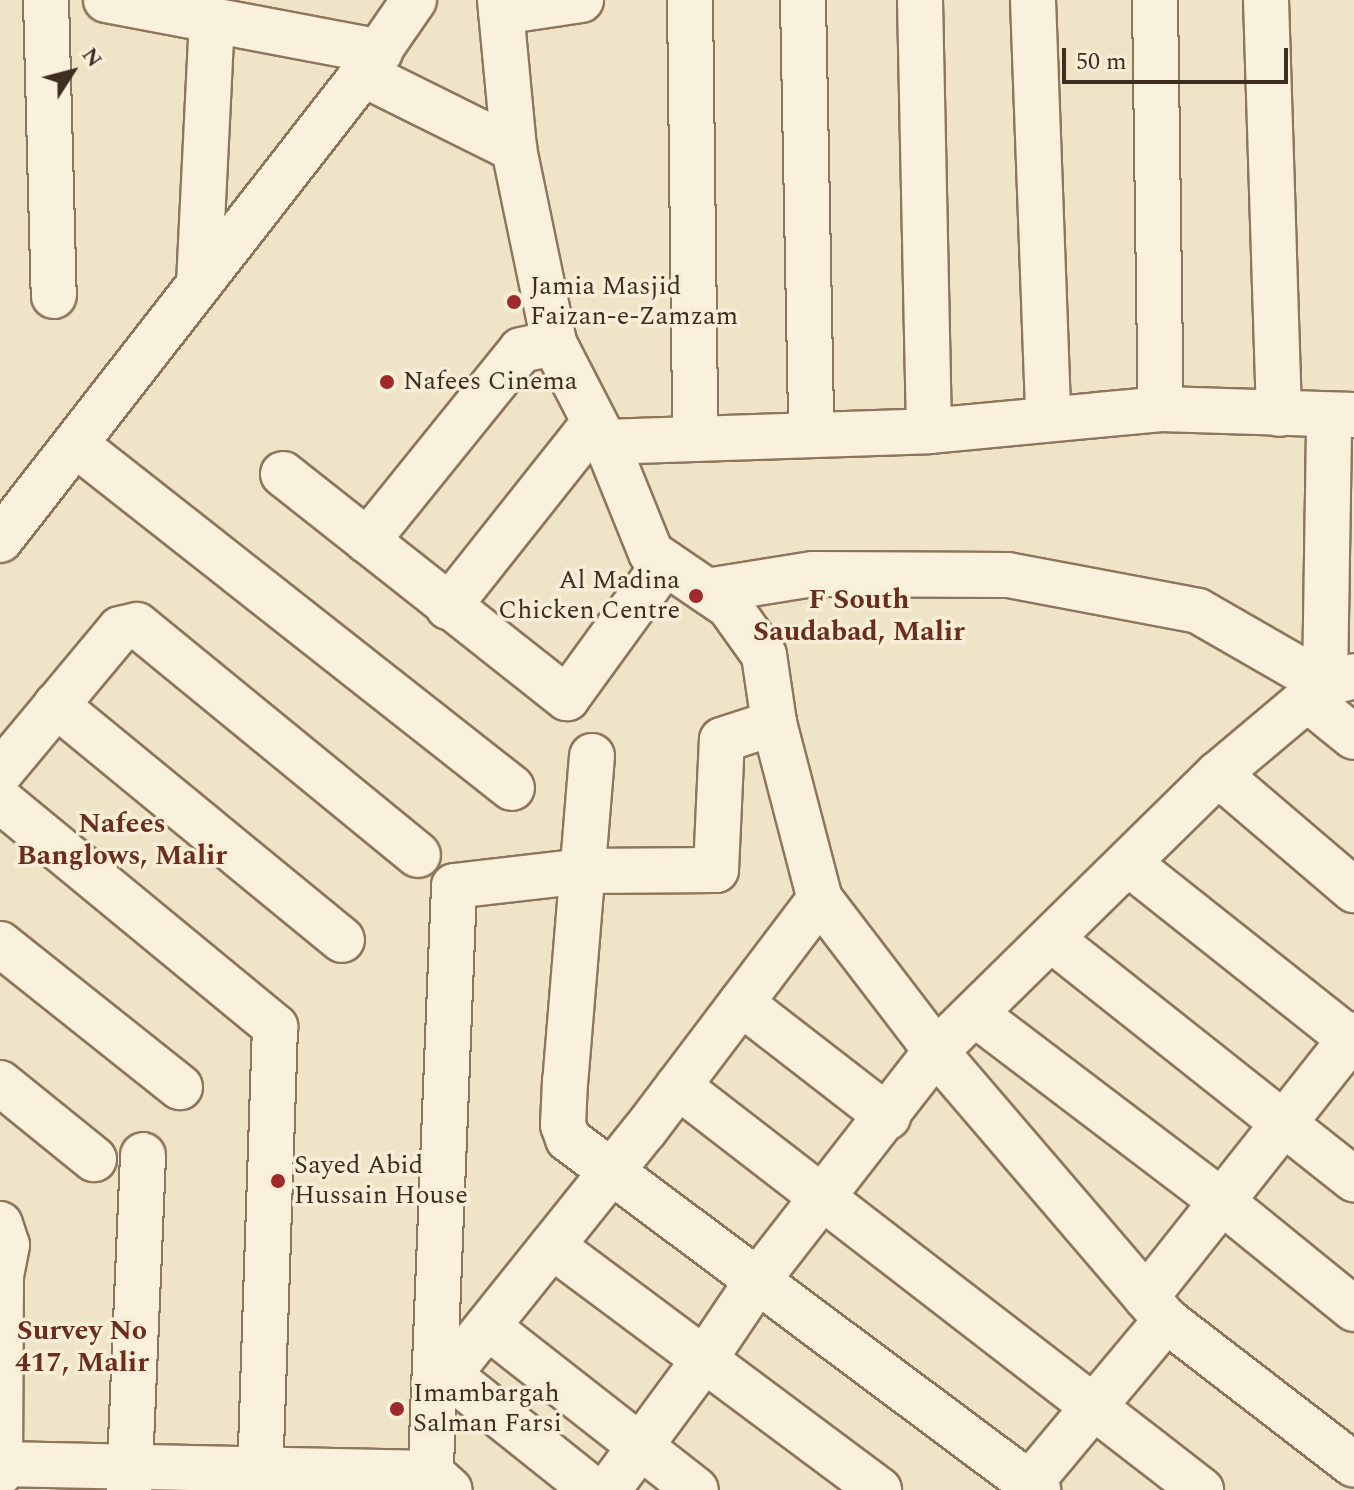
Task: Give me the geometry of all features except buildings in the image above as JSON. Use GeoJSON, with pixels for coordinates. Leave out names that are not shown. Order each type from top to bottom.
{"type":"FeatureCollection","features":[{"type":"Feature","properties":{"kind":"street"},"geometry":{"type":"LineString","coordinates":[[46,0],[54,296]]}},
{"type":"Feature","properties":{"kind":"street"},"geometry":{"type":"LineString","coordinates":[[106,0],[212,20],[372,63],[514,149]]}},
{"type":"Feature","properties":{"kind":"street"},"geometry":{"type":"LineString","coordinates":[[0,540],[372,63],[414,0]]}},
{"type":"Feature","properties":{"kind":"street"},"geometry":{"type":"LineString","coordinates":[[581,0],[501,6],[514,149],[554,343],[599,432],[651,553],[729,606],[764,655],[774,723],[820,899],[936,1051],[1156,1308],[1354,1465]]}},
{"type":"Feature","properties":{"kind":"street"},"geometry":{"type":"LineString","coordinates":[[690,0],[695,439]]}},
{"type":"Feature","properties":{"kind":"street"},"geometry":{"type":"LineString","coordinates":[[803,0],[811,435]]}},
{"type":"Feature","properties":{"kind":"street"},"geometry":{"type":"LineString","coordinates":[[920,0],[929,431]]}},
{"type":"Feature","properties":{"kind":"street"},"geometry":{"type":"LineString","coordinates":[[1033,0],[1048,419]]}},
{"type":"Feature","properties":{"kind":"street"},"geometry":{"type":"LineString","coordinates":[[1155,0],[1161,409]]}},
{"type":"Feature","properties":{"kind":"street"},"geometry":{"type":"LineString","coordinates":[[1266,0],[1279,414]]}},
{"type":"Feature","properties":{"kind":"street"},"geometry":{"type":"LineString","coordinates":[[199,284],[212,20]]}},
{"type":"Feature","properties":{"kind":"street"},"geometry":{"type":"LineString","coordinates":[[367,541],[521,350],[554,343]]}},
{"type":"Feature","properties":{"kind":"street"},"geometry":{"type":"LineString","coordinates":[[599,432],[695,439],[929,431],[1161,409],[1341,415],[1329,687],[1354,737]]}},
{"type":"Feature","properties":{"kind":"street"},"geometry":{"type":"LineString","coordinates":[[448,607],[599,432]]}},
{"type":"Feature","properties":{"kind":"street"},"geometry":{"type":"LineString","coordinates":[[75,444],[512,788]]}},
{"type":"Feature","properties":{"kind":"street"},"geometry":{"type":"LineString","coordinates":[[283,474],[567,698],[665,563]]}},
{"type":"Feature","properties":{"kind":"street"},"geometry":{"type":"LineString","coordinates":[[707,591],[813,574],[1008,575],[1198,611],[1329,687]]}},
{"type":"Feature","properties":{"kind":"street"},"geometry":{"type":"LineString","coordinates":[[0,773],[120,629],[137,625],[418,855]]}},
{"type":"Feature","properties":{"kind":"street"},"geometry":{"type":"LineString","coordinates":[[608,1490],[704,1360],[757,1281],[888,1117],[936,1051],[1218,774],[1329,687]]}},
{"type":"Feature","properties":{"kind":"street"},"geometry":{"type":"LineString","coordinates":[[56,705],[342,940]]}},
{"type":"Feature","properties":{"kind":"street"},"geometry":{"type":"LineString","coordinates":[[0,1464],[130,1478],[437,1484],[454,886],[583,871],[716,870],[722,740],[774,723]]}},
{"type":"Feature","properties":{"kind":"street"},"geometry":{"type":"LineString","coordinates":[[592,756],[563,1125],[568,1139],[1030,1488],[1094,1406],[1220,1200],[1353,1039],[1128,863]]}},
{"type":"Feature","properties":{"kind":"street"},"geometry":{"type":"LineString","coordinates":[[1218,774],[1354,890]]}},
{"type":"Feature","properties":{"kind":"street"},"geometry":{"type":"LineString","coordinates":[[0,800],[275,1027],[261,1480]]}},
{"type":"Feature","properties":{"kind":"street"},"geometry":{"type":"LineString","coordinates":[[442,1384],[611,1172],[820,899]]}},
{"type":"Feature","properties":{"kind":"street"},"geometry":{"type":"LineString","coordinates":[[1051,939],[1354,1179]]}},
{"type":"Feature","properties":{"kind":"street"},"geometry":{"type":"LineString","coordinates":[[0,944],[180,1087]]}},
{"type":"Feature","properties":{"kind":"street"},"geometry":{"type":"LineString","coordinates":[[741,1003],[888,1117]]}},
{"type":"Feature","properties":{"kind":"street"},"geometry":{"type":"LineString","coordinates":[[975,1014],[1220,1200],[1354,1309]]}},
{"type":"Feature","properties":{"kind":"street"},"geometry":{"type":"LineString","coordinates":[[0,1083],[94,1159]]}},
{"type":"Feature","properties":{"kind":"street"},"geometry":{"type":"LineString","coordinates":[[678,1086],[1201,1490]]}},
{"type":"Feature","properties":{"kind":"street"},"geometry":{"type":"LineString","coordinates":[[130,1478],[143,1155]]}},
{"type":"Feature","properties":{"kind":"street"},"geometry":{"type":"LineString","coordinates":[[0,1224],[7,1245],[1,1276],[0,1473]]}},
{"type":"Feature","properties":{"kind":"street"},"geometry":{"type":"LineString","coordinates":[[552,1246],[879,1490]]}},
{"type":"Feature","properties":{"kind":"street"},"geometry":{"type":"LineString","coordinates":[[488,1327],[696,1490]]}},
{"type":"Feature","properties":{"kind":"street"},"geometry":{"type":"LineString","coordinates":[[442,1384],[593,1490]]}},
{"type":"Feature","properties":{"kind":"place","name":"Jamia Masjid Faizan-e-Zamzam"},"geometry":{"type":"Point","coordinates":[514,302]}},
{"type":"Feature","properties":{"kind":"place","name":"Nafees Cinema"},"geometry":{"type":"Point","coordinates":[387,382]}},
{"type":"Feature","properties":{"kind":"place","name":"Al Madina Chicken Centre"},"geometry":{"type":"Point","coordinates":[696,596]}},
{"type":"Feature","properties":{"kind":"place","name":"Sayed Abid Hussain House"},"geometry":{"type":"Point","coordinates":[278,1181]}},
{"type":"Feature","properties":{"kind":"place","name":"Imambargah Salman Farsi"},"geometry":{"type":"Point","coordinates":[397,1409]}},
{"type":"Feature","properties":{"kind":"district","name":"F South Saudabad, Malir"},"geometry":{"type":"Point","coordinates":[859,616]}},
{"type":"Feature","properties":{"kind":"district","name":"Nafees Banglows, Malir"},"geometry":{"type":"Point","coordinates":[122,840]}},
{"type":"Feature","properties":{"kind":"district","name":"Survey No 417, Malir"},"geometry":{"type":"Point","coordinates":[82,1347]}}]}
